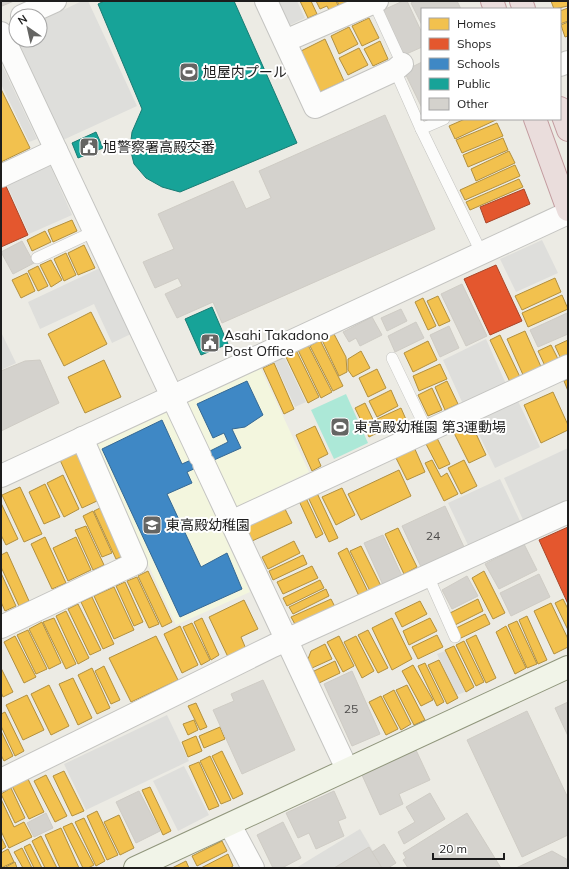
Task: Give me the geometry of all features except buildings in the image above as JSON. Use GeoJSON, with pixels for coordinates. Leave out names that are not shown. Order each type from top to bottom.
{"type":"FeatureCollection","features":[{"type":"Feature","properties":{"kind":"highway"},"geometry":{"type":"LineString","coordinates":[[561,111],[568,130]]}},
{"type":"Feature","properties":{"kind":"highway"},"geometry":{"type":"LineString","coordinates":[[535,120],[568,210]]}},
{"type":"Feature","properties":{"kind":"street"},"geometry":{"type":"LineString","coordinates":[[39,8],[54,1]]}},
{"type":"Feature","properties":{"kind":"street"},"geometry":{"type":"LineString","coordinates":[[266,1],[315,107],[398,67]]}},
{"type":"Feature","properties":{"kind":"street"},"geometry":{"type":"LineString","coordinates":[[285,41],[374,1]]}},
{"type":"Feature","properties":{"kind":"street"},"geometry":{"type":"LineString","coordinates":[[1,33],[173,395],[347,770]]}},
{"type":"Feature","properties":{"kind":"street"},"geometry":{"type":"LineString","coordinates":[[1,176],[56,150]]}},
{"type":"Feature","properties":{"kind":"street"},"geometry":{"type":"LineString","coordinates":[[1,476],[481,252],[568,213]]}},
{"type":"Feature","properties":{"kind":"street"},"geometry":{"type":"LineString","coordinates":[[231,522],[568,366]]}},
{"type":"Feature","properties":{"kind":"street"},"geometry":{"type":"LineString","coordinates":[[1,627],[136,563],[82,438]]}},
{"type":"Feature","properties":{"kind":"street"},"geometry":{"type":"LineString","coordinates":[[1,780],[287,640],[568,512]]}},
{"type":"Feature","properties":{"kind":"street"},"geometry":{"type":"LineString","coordinates":[[135,868],[568,667]]}},
{"type":"Feature","properties":{"kind":"street"},"geometry":{"type":"LineString","coordinates":[[230,825],[252,868]]}},
{"type":"Feature","properties":{"kind":"lane"},"geometry":{"type":"LineString","coordinates":[[374,1],[421,129],[481,252]]}},
{"type":"Feature","properties":{"kind":"lane"},"geometry":{"type":"LineString","coordinates":[[421,129],[442,120]]}},
{"type":"Feature","properties":{"kind":"lane"},"geometry":{"type":"LineString","coordinates":[[37,258],[95,231]]}},
{"type":"Feature","properties":{"kind":"lane"},"geometry":{"type":"LineString","coordinates":[[392,358],[427,431]]}},
{"type":"Feature","properties":{"kind":"lane"},"geometry":{"type":"LineString","coordinates":[[428,576],[455,638]]}},
{"type":"Feature","properties":{"kind":"shaded area"},"geometry":{"type":"Polygon","coordinates":[[[82,1],[88,1],[137,106],[63,140],[21,48],[48,48],[48,17],[82,1]]]}},
{"type":"Feature","properties":{"kind":"shaded area"},"geometry":{"type":"Polygon","coordinates":[[[271,1],[297,1],[305,18],[284,28],[271,1]]]}},
{"type":"Feature","properties":{"kind":"shaded area"},"geometry":{"type":"Polygon","coordinates":[[[1,63],[37,139],[29,142],[1,84],[1,63]]]}},
{"type":"Feature","properties":{"kind":"shaded area"},"geometry":{"type":"Polygon","coordinates":[[[49,163],[72,215],[29,234],[6,183],[49,163]]]}},
{"type":"Feature","properties":{"kind":"shaded area"},"geometry":{"type":"Polygon","coordinates":[[[542,240],[558,273],[516,292],[500,259],[542,240]]]}},
{"type":"Feature","properties":{"kind":"shaded area"},"geometry":{"type":"Polygon","coordinates":[[[100,268],[131,334],[112,343],[94,304],[40,329],[28,302],[100,268]]]}},
{"type":"Feature","properties":{"kind":"shaded area"},"geometry":{"type":"Polygon","coordinates":[[[1,332],[16,363],[1,370],[1,332]]]}},
{"type":"Feature","properties":{"kind":"shaded area"},"geometry":{"type":"Polygon","coordinates":[[[486,339],[506,384],[463,404],[443,360],[486,339]]]}},
{"type":"Feature","properties":{"kind":"shaded area"},"geometry":{"type":"Polygon","coordinates":[[[284,356],[306,402],[295,407],[274,361],[284,356]]]}},
{"type":"Feature","properties":{"kind":"shaded area"},"geometry":{"type":"Polygon","coordinates":[[[260,367],[309,472],[236,507],[187,401],[260,367]]]}},
{"type":"Feature","properties":{"kind":"shaded area"},"geometry":{"type":"Polygon","coordinates":[[[517,399],[540,447],[495,468],[472,420],[517,399]]]}},
{"type":"Feature","properties":{"kind":"shaded area"},"geometry":{"type":"Polygon","coordinates":[[[166,407],[250,592],[176,625],[91,440],[166,407]]]}},
{"type":"Feature","properties":{"kind":"shaded area"},"geometry":{"type":"Polygon","coordinates":[[[568,448],[568,502],[524,522],[504,478],[568,448]]]}},
{"type":"Feature","properties":{"kind":"shaded area"},"geometry":{"type":"Polygon","coordinates":[[[500,479],[521,523],[469,547],[448,503],[500,479]]]}},
{"type":"Feature","properties":{"kind":"shaded area"},"geometry":{"type":"Polygon","coordinates":[[[445,651],[465,692],[457,695],[437,654],[445,651]]]}},
{"type":"Feature","properties":{"kind":"shaded area"},"geometry":{"type":"Polygon","coordinates":[[[167,715],[189,761],[86,810],[64,764],[167,715]]]}},
{"type":"Feature","properties":{"kind":"shaded area"},"geometry":{"type":"Polygon","coordinates":[[[184,766],[209,815],[178,831],[153,781],[184,766]]]}},
{"type":"Feature","properties":{"kind":"shaded area"},"geometry":{"type":"Polygon","coordinates":[[[360,829],[383,868],[296,868],[360,829]]]}},
{"type":"Feature","properties":{"kind":"green space","name":"東高殿幼稚園 第3運動場"},"geometry":{"type":"Polygon","coordinates":[[[346,394],[368,443],[334,459],[311,410],[346,394]]]}},
{"type":"Feature","properties":{"kind":"place","name":"旭屋内プール"},"geometry":{"type":"Point","coordinates":[189,72]}},
{"type":"Feature","properties":{"kind":"place","name":"旭警察署高殿交番"},"geometry":{"type":"Point","coordinates":[89,147]}},
{"type":"Feature","properties":{"kind":"place","name":"Asahi Takadono Post Office"},"geometry":{"type":"Point","coordinates":[210,343]}},
{"type":"Feature","properties":{"kind":"place","name":"東高殿幼稚園 第3運動場"},"geometry":{"type":"Point","coordinates":[340,427]}},
{"type":"Feature","properties":{"kind":"place","name":"東高殿幼稚園"},"geometry":{"type":"Point","coordinates":[152,525]}}]}
